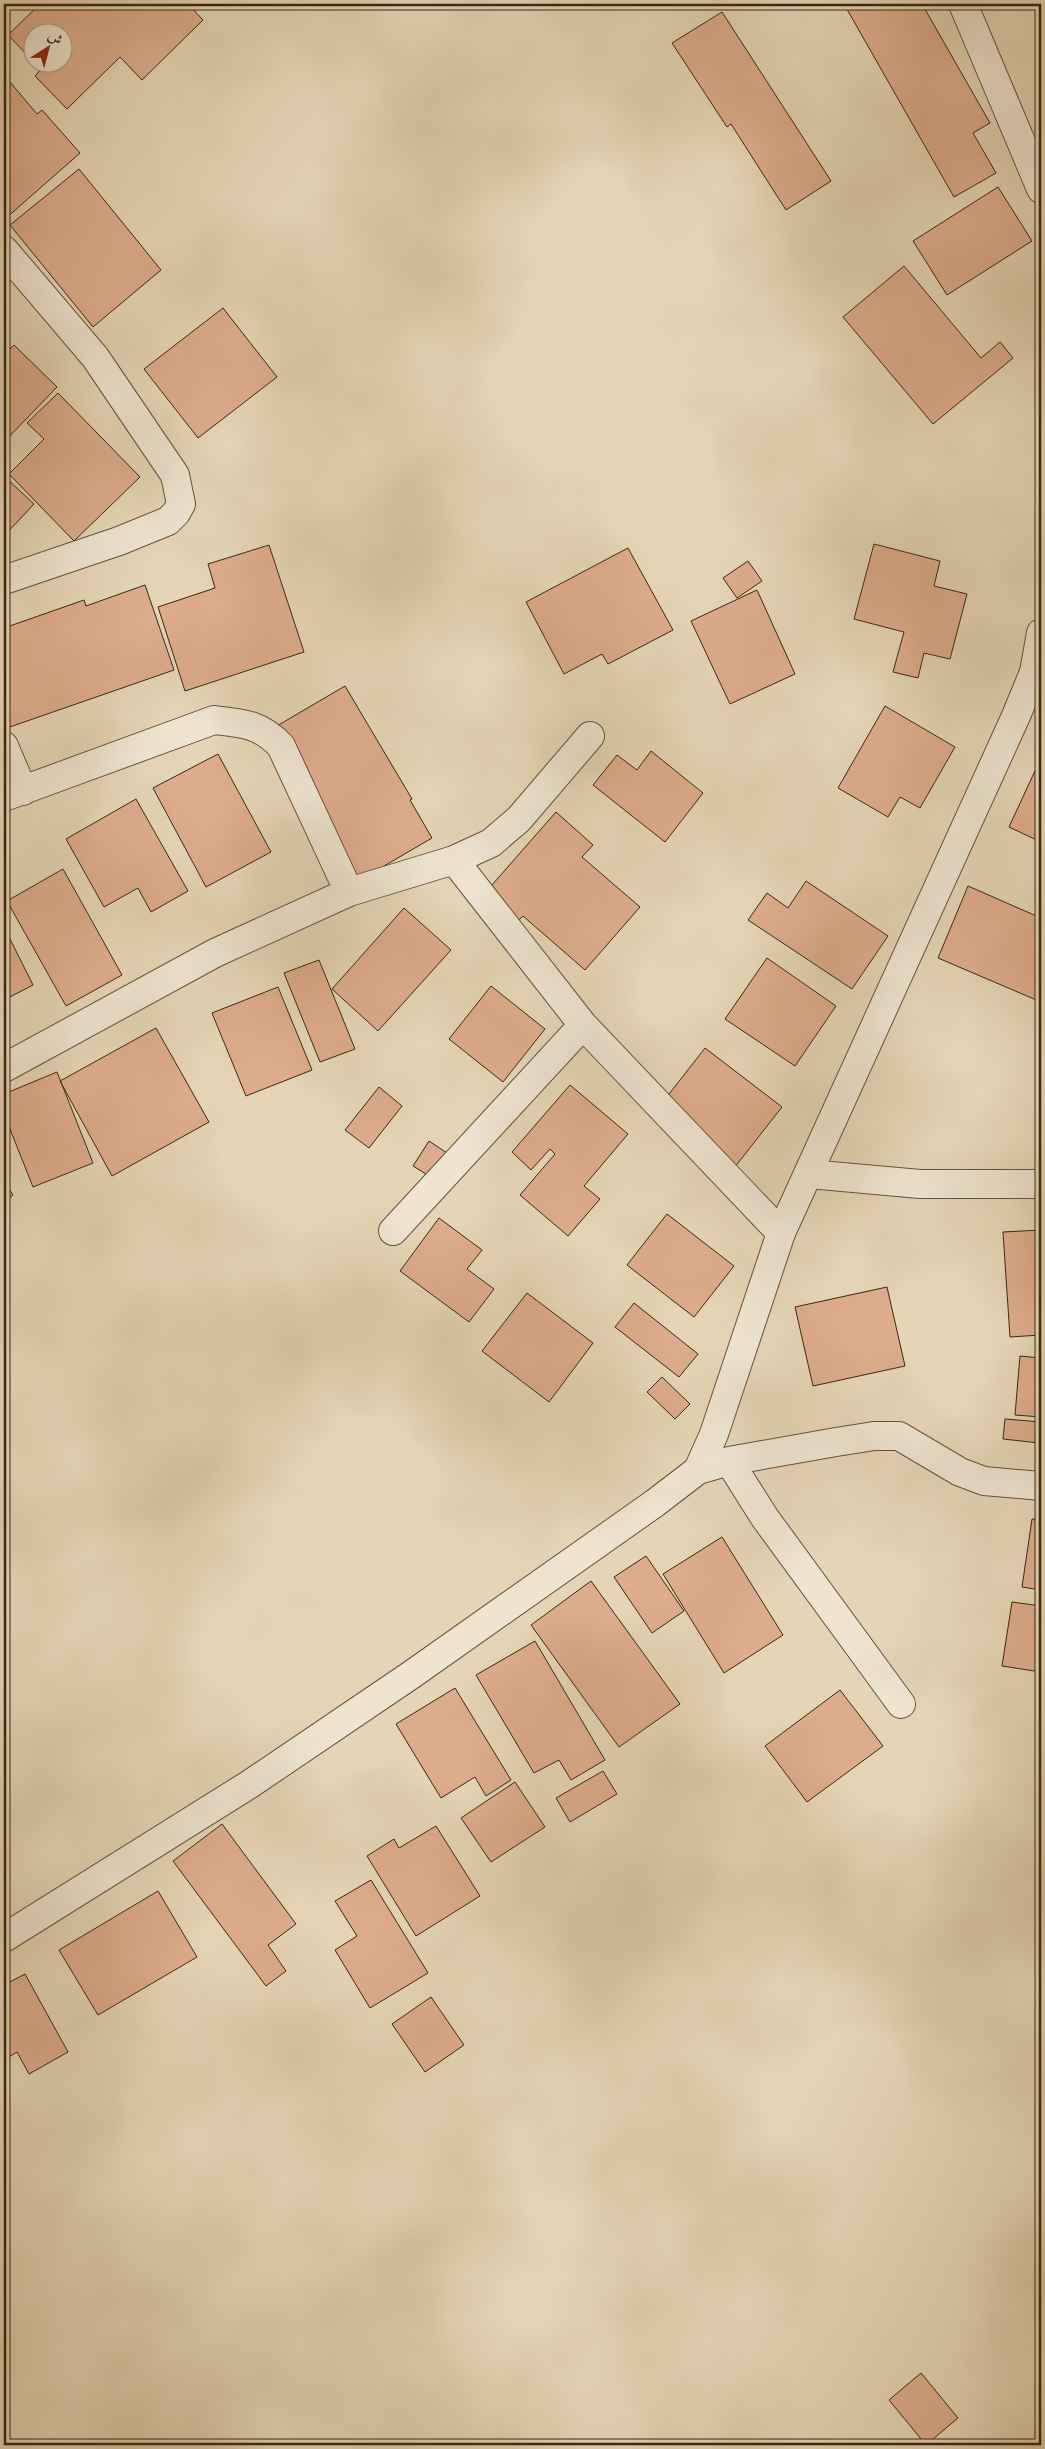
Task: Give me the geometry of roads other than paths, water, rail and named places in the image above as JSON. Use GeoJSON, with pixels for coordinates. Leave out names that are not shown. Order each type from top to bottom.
{"type":"FeatureCollection","features":[{"type":"Feature","properties":{"kind":"street"},"geometry":{"type":"LineString","coordinates":[[963,4],[1041,189]]}},
{"type":"Feature","properties":{"kind":"street"},"geometry":{"type":"LineString","coordinates":[[4,250],[95,357],[175,475],[181,504],[176,513],[168,520],[119,541],[4,580]]}},
{"type":"Feature","properties":{"kind":"street"},"geometry":{"type":"LineString","coordinates":[[698,1470],[714,1434],[781,1233],[810,1174],[1016,716],[1034,672],[1041,632]]}},
{"type":"Feature","properties":{"kind":"street"},"geometry":{"type":"LineString","coordinates":[[4,746],[14,794],[214,720],[241,722],[268,733],[281,746],[349,892]]}},
{"type":"Feature","properties":{"kind":"street"},"geometry":{"type":"LineString","coordinates":[[4,1068],[215,953],[349,892],[454,860],[490,844],[519,819],[590,736]]}},
{"type":"Feature","properties":{"kind":"street"},"geometry":{"type":"LineString","coordinates":[[454,860],[583,1024],[781,1233]]}},
{"type":"Feature","properties":{"kind":"street"},"geometry":{"type":"LineString","coordinates":[[393,1231],[583,1024]]}},
{"type":"Feature","properties":{"kind":"street"},"geometry":{"type":"LineString","coordinates":[[810,1174],[920,1184],[1041,1184]]}},
{"type":"Feature","properties":{"kind":"street"},"geometry":{"type":"LineString","coordinates":[[4,1938],[266,1773],[427,1664],[655,1503],[698,1470],[730,1461],[874,1436],[899,1436],[960,1472],[984,1481],[1041,1486]]}},
{"type":"Feature","properties":{"kind":"street"},"geometry":{"type":"LineString","coordinates":[[730,1461],[765,1518],[901,1704]]}}]}
